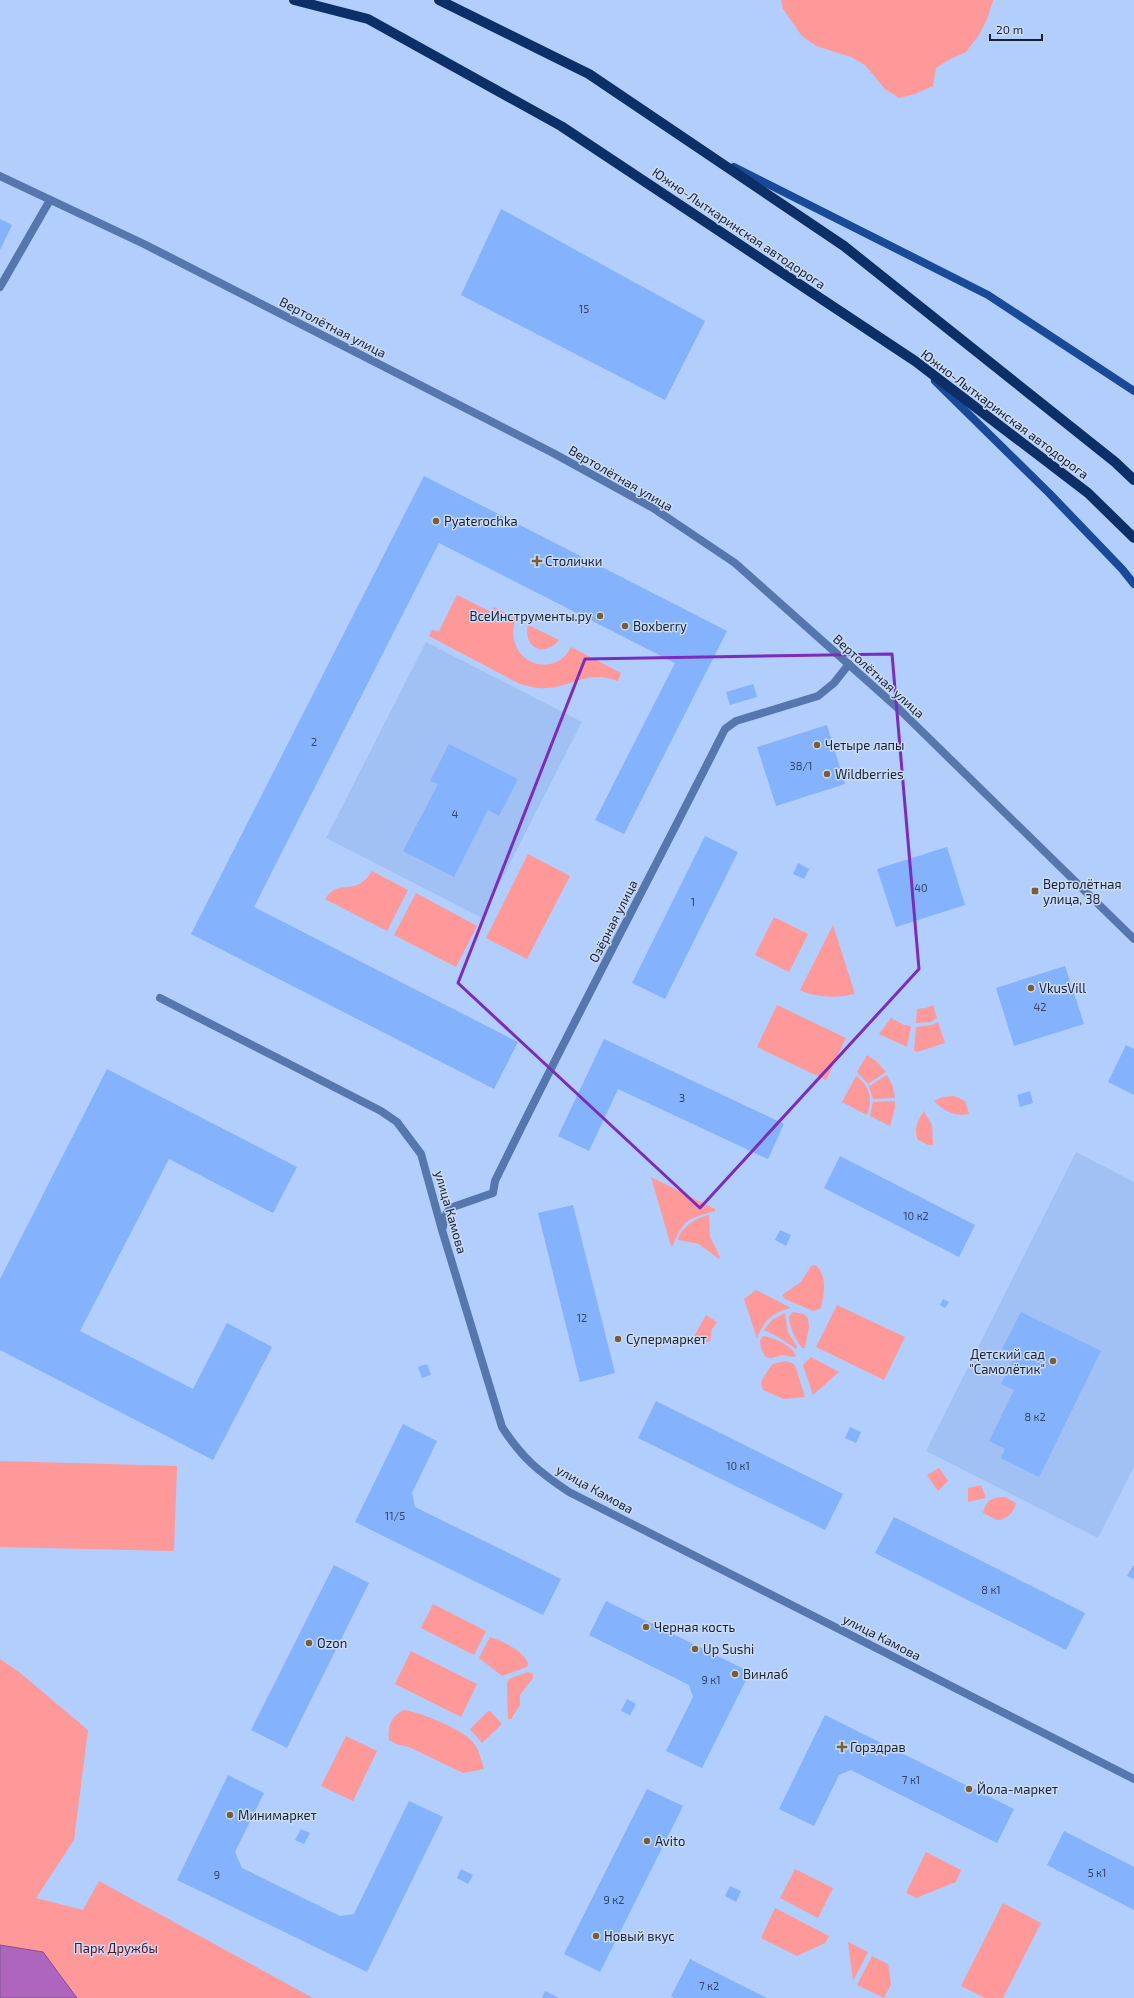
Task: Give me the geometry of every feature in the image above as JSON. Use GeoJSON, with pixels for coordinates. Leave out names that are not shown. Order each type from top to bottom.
{"type":"FeatureCollection","features":[{"type":"Feature","properties":{"kind":"main road","name":"Южно-Лыткаринская автодорога"},"geometry":{"type":"LineString","coordinates":[[294,0],[368,19],[561,126],[915,361],[1088,493],[1134,538]]}},
{"type":"Feature","properties":{"kind":"main road"},"geometry":{"type":"LineString","coordinates":[[439,0],[589,74],[844,246],[1115,462],[1134,480]]}},
{"type":"Feature","properties":{"kind":"main road"},"geometry":{"type":"LineString","coordinates":[[712,156],[988,294],[1134,391]]}},
{"type":"Feature","properties":{"kind":"main road"},"geometry":{"type":"LineString","coordinates":[[915,361],[1049,493],[1122,569],[1134,584]]}},
{"type":"Feature","properties":{"kind":"street","name":"Вертолётная улица"},"geometry":{"type":"LineString","coordinates":[[0,176],[144,244],[553,452],[653,508],[735,563],[900,710],[1134,939]]}},
{"type":"Feature","properties":{"kind":"street"},"geometry":{"type":"LineString","coordinates":[[0,287],[50,200]]}},
{"type":"Feature","properties":{"kind":"street","name":"Озёрная улица"},"geometry":{"type":"LineString","coordinates":[[442,1230],[444,1218],[450,1208],[493,1192],[495,1181],[584,1002],[606,963],[725,729],[736,721],[818,696],[834,682],[849,664]]}},
{"type":"Feature","properties":{"kind":"street","name":"улица Камова"},"geometry":{"type":"LineString","coordinates":[[160,998],[381,1110],[397,1122],[421,1154],[442,1230],[502,1427],[515,1448],[529,1463],[569,1492],[1134,1779]]}},
{"type":"Feature","properties":{"kind":"highlighted area"},"geometry":{"type":"Polygon","coordinates":[[[892,654],[919,969],[700,1208],[458,983],[585,659],[892,654]]]}},
{"type":"Feature","properties":{"kind":"shaded area"},"geometry":{"type":"Polygon","coordinates":[[[426,642],[582,722],[482,918],[326,838],[426,642]]]}},
{"type":"Feature","properties":{"kind":"shaded area","name":"Детский сад \"Самолётик\""},"geometry":{"type":"Polygon","coordinates":[[[1076,1152],[1134,1182],[1134,1467],[1098,1538],[926,1451],[1076,1152]]]}},
{"type":"Feature","properties":{"kind":"shaded area"},"geometry":{"type":"Polygon","coordinates":[[[0,1945],[43,1952],[77,1998],[0,1998],[0,1945]]]}},
{"type":"Feature","properties":{"kind":"green space"},"geometry":{"type":"Polygon","coordinates":[[[781,0],[993,1],[987,19],[979,35],[966,52],[950,59],[936,68],[933,86],[915,94],[899,98],[885,89],[865,65],[851,57],[816,46],[802,36],[783,9],[781,0]]]}},
{"type":"Feature","properties":{"kind":"green space"},"geometry":{"type":"Polygon","coordinates":[[[457,595],[491,612],[494,607],[516,618],[513,633],[516,646],[522,655],[532,662],[542,665],[553,663],[563,658],[571,647],[621,673],[618,681],[597,677],[555,687],[532,687],[518,683],[429,636],[432,630],[439,631],[457,595]]]}},
{"type":"Feature","properties":{"kind":"green space"},"geometry":{"type":"Polygon","coordinates":[[[528,625],[559,640],[547,648],[536,648],[529,640],[527,633],[528,625]]]}},
{"type":"Feature","properties":{"kind":"green space"},"geometry":{"type":"Polygon","coordinates":[[[528,854],[570,876],[527,959],[486,938],[528,854]]]}},
{"type":"Feature","properties":{"kind":"green space"},"geometry":{"type":"Polygon","coordinates":[[[372,871],[408,890],[387,931],[325,899],[336,889],[360,884],[372,871]]]}},
{"type":"Feature","properties":{"kind":"green space"},"geometry":{"type":"Polygon","coordinates":[[[416,893],[477,926],[456,967],[394,935],[416,893]]]}},
{"type":"Feature","properties":{"kind":"green space"},"geometry":{"type":"Polygon","coordinates":[[[774,917],[808,934],[789,972],[755,955],[774,917]]]}},
{"type":"Feature","properties":{"kind":"green space"},"geometry":{"type":"Polygon","coordinates":[[[833,925],[855,994],[820,996],[800,990],[833,925]]]}},
{"type":"Feature","properties":{"kind":"green space"},"geometry":{"type":"Polygon","coordinates":[[[777,1005],[846,1038],[826,1080],[757,1047],[777,1005]]]}},
{"type":"Feature","properties":{"kind":"green space"},"geometry":{"type":"Polygon","coordinates":[[[933,1005],[937,1018],[931,1022],[916,1023],[917,1009],[926,1008],[933,1005]]]}},
{"type":"Feature","properties":{"kind":"green space"},"geometry":{"type":"Polygon","coordinates":[[[891,1018],[904,1025],[911,1026],[907,1047],[879,1034],[891,1018]]]}},
{"type":"Feature","properties":{"kind":"green space"},"geometry":{"type":"Polygon","coordinates":[[[938,1022],[945,1043],[917,1052],[914,1051],[916,1027],[932,1025],[938,1022]]]}},
{"type":"Feature","properties":{"kind":"green space"},"geometry":{"type":"Polygon","coordinates":[[[867,1055],[876,1061],[886,1072],[868,1084],[857,1072],[867,1055]]]}},
{"type":"Feature","properties":{"kind":"green space"},"geometry":{"type":"Polygon","coordinates":[[[887,1075],[893,1087],[895,1098],[873,1099],[869,1086],[887,1075]]]}},
{"type":"Feature","properties":{"kind":"green space"},"geometry":{"type":"Polygon","coordinates":[[[856,1076],[861,1080],[869,1093],[870,1104],[867,1115],[842,1102],[856,1076]]]}},
{"type":"Feature","properties":{"kind":"green space"},"geometry":{"type":"Polygon","coordinates":[[[954,1096],[965,1101],[969,1114],[954,1114],[942,1108],[934,1101],[943,1097],[954,1096]]]}},
{"type":"Feature","properties":{"kind":"green space"},"geometry":{"type":"Polygon","coordinates":[[[895,1101],[895,1108],[890,1126],[870,1116],[873,1102],[895,1101]]]}},
{"type":"Feature","properties":{"kind":"green space"},"geometry":{"type":"Polygon","coordinates":[[[924,1111],[932,1125],[933,1145],[928,1145],[918,1140],[916,1128],[924,1111]]]}},
{"type":"Feature","properties":{"kind":"green space"},"geometry":{"type":"Polygon","coordinates":[[[651,1177],[715,1209],[715,1211],[693,1218],[684,1224],[680,1229],[673,1245],[671,1246],[651,1177]]]}},
{"type":"Feature","properties":{"kind":"green space"},"geometry":{"type":"Polygon","coordinates":[[[709,1215],[710,1237],[720,1257],[719,1259],[699,1244],[678,1240],[682,1231],[686,1227],[699,1218],[709,1215]]]}},
{"type":"Feature","properties":{"kind":"green space"},"geometry":{"type":"Polygon","coordinates":[[[815,1265],[822,1274],[824,1291],[821,1308],[813,1311],[785,1299],[782,1295],[801,1282],[811,1266],[815,1265]]]}},
{"type":"Feature","properties":{"kind":"green space"},"geometry":{"type":"Polygon","coordinates":[[[756,1290],[791,1308],[779,1312],[770,1318],[763,1326],[757,1338],[744,1299],[756,1290]]]}},
{"type":"Feature","properties":{"kind":"green space"},"geometry":{"type":"Polygon","coordinates":[[[837,1305],[905,1337],[884,1380],[816,1347],[837,1305]]]}},
{"type":"Feature","properties":{"kind":"green space"},"geometry":{"type":"Polygon","coordinates":[[[793,1312],[804,1314],[808,1318],[809,1327],[805,1348],[802,1348],[792,1329],[789,1317],[793,1312]]]}},
{"type":"Feature","properties":{"kind":"green space"},"geometry":{"type":"Polygon","coordinates":[[[785,1313],[788,1332],[797,1347],[796,1349],[780,1338],[764,1330],[772,1320],[785,1313]]]}},
{"type":"Feature","properties":{"kind":"green space"},"geometry":{"type":"Polygon","coordinates":[[[706,1315],[717,1322],[712,1329],[710,1342],[692,1340],[706,1315]]]}},
{"type":"Feature","properties":{"kind":"green space"},"geometry":{"type":"Polygon","coordinates":[[[763,1336],[772,1338],[787,1346],[796,1356],[793,1357],[783,1355],[773,1358],[766,1357],[761,1349],[760,1341],[763,1336]]]}},
{"type":"Feature","properties":{"kind":"green space"},"geometry":{"type":"Polygon","coordinates":[[[811,1357],[839,1372],[813,1395],[803,1365],[811,1357]]]}},
{"type":"Feature","properties":{"kind":"green space"},"geometry":{"type":"Polygon","coordinates":[[[786,1361],[794,1364],[805,1397],[784,1399],[763,1390],[761,1382],[772,1364],[786,1361]]]}},
{"type":"Feature","properties":{"kind":"green space"},"geometry":{"type":"Polygon","coordinates":[[[0,1461],[177,1466],[174,1551],[0,1547],[0,1461]]]}},
{"type":"Feature","properties":{"kind":"green space"},"geometry":{"type":"Polygon","coordinates":[[[939,1468],[948,1481],[938,1491],[927,1475],[939,1468]]]}},
{"type":"Feature","properties":{"kind":"green space"},"geometry":{"type":"Polygon","coordinates":[[[981,1485],[986,1498],[968,1502],[968,1488],[981,1485]]]}},
{"type":"Feature","properties":{"kind":"green space"},"geometry":{"type":"Polygon","coordinates":[[[1005,1497],[1016,1503],[1014,1509],[1007,1517],[997,1520],[983,1513],[990,1500],[1005,1497]]]}},
{"type":"Feature","properties":{"kind":"green space"},"geometry":{"type":"Polygon","coordinates":[[[433,1604],[486,1631],[474,1655],[421,1628],[433,1604]]]}},
{"type":"Feature","properties":{"kind":"green space"},"geometry":{"type":"Polygon","coordinates":[[[490,1637],[507,1644],[518,1651],[526,1659],[528,1664],[527,1667],[502,1676],[479,1658],[490,1637]]]}},
{"type":"Feature","properties":{"kind":"green space"},"geometry":{"type":"Polygon","coordinates":[[[411,1651],[477,1684],[461,1717],[395,1684],[411,1651]]]}},
{"type":"Feature","properties":{"kind":"green space","name":"Парк Дружбы"},"geometry":{"type":"Polygon","coordinates":[[[0,1659],[19,1672],[88,1730],[74,1840],[36,1898],[83,1910],[99,1881],[313,1998],[0,1998],[0,1659]]]}},
{"type":"Feature","properties":{"kind":"green space"},"geometry":{"type":"Polygon","coordinates":[[[528,1672],[533,1674],[533,1678],[520,1695],[520,1705],[511,1719],[508,1719],[507,1683],[509,1679],[528,1672]]]}},
{"type":"Feature","properties":{"kind":"green space"},"geometry":{"type":"Polygon","coordinates":[[[403,1710],[439,1721],[465,1735],[476,1746],[484,1769],[463,1773],[409,1747],[396,1744],[389,1740],[391,1723],[395,1716],[403,1710]]]}},
{"type":"Feature","properties":{"kind":"green space"},"geometry":{"type":"Polygon","coordinates":[[[490,1711],[502,1724],[482,1743],[470,1729],[487,1712],[490,1711]]]}},
{"type":"Feature","properties":{"kind":"green space"},"geometry":{"type":"Polygon","coordinates":[[[346,1736],[377,1751],[353,1801],[321,1786],[346,1736]]]}},
{"type":"Feature","properties":{"kind":"green space"},"geometry":{"type":"Polygon","coordinates":[[[926,1852],[961,1870],[956,1882],[916,1898],[906,1893],[926,1852]]]}},
{"type":"Feature","properties":{"kind":"green space"},"geometry":{"type":"Polygon","coordinates":[[[795,1869],[833,1888],[818,1918],[780,1898],[795,1869]]]}},
{"type":"Feature","properties":{"kind":"green space"},"geometry":{"type":"Polygon","coordinates":[[[1003,1903],[1041,1923],[1003,1998],[985,1998],[961,1986],[1003,1903]]]}},
{"type":"Feature","properties":{"kind":"green space"},"geometry":{"type":"Polygon","coordinates":[[[775,1908],[829,1936],[825,1943],[797,1956],[761,1938],[775,1908]]]}},
{"type":"Feature","properties":{"kind":"green space"},"geometry":{"type":"Polygon","coordinates":[[[848,1942],[868,1952],[853,1981],[848,1942]]]}},
{"type":"Feature","properties":{"kind":"green space"},"geometry":{"type":"Polygon","coordinates":[[[872,1956],[888,1964],[891,1984],[884,1998],[857,1985],[872,1956]]]}},
{"type":"Feature","properties":{"kind":"building"},"geometry":{"type":"Polygon","coordinates":[[[501,209],[705,321],[665,400],[461,295],[501,209]]]}},
{"type":"Feature","properties":{"kind":"building"},"geometry":{"type":"Polygon","coordinates":[[[0,219],[12,225],[0,250],[0,219]]]}},
{"type":"Feature","properties":{"kind":"building"},"geometry":{"type":"Polygon","coordinates":[[[424,476],[727,631],[624,834],[595,820],[675,663],[439,543],[254,907],[518,1042],[494,1089],[191,934],[424,476]]]}},
{"type":"Feature","properties":{"kind":"building"},"geometry":{"type":"Polygon","coordinates":[[[753,684],[757,697],[730,705],[726,692],[753,684]]]}},
{"type":"Feature","properties":{"kind":"building"},"geometry":{"type":"Polygon","coordinates":[[[827,725],[845,784],[776,806],[757,747],[827,725]]]}},
{"type":"Feature","properties":{"kind":"building"},"geometry":{"type":"Polygon","coordinates":[[[449,744],[518,779],[499,816],[488,810],[454,877],[403,851],[438,784],[430,781],[449,744]]]}},
{"type":"Feature","properties":{"kind":"building"},"geometry":{"type":"Polygon","coordinates":[[[705,836],[738,852],[665,999],[632,983],[705,836]]]}},
{"type":"Feature","properties":{"kind":"building"},"geometry":{"type":"Polygon","coordinates":[[[947,847],[965,905],[896,927],[877,869],[947,847]]]}},
{"type":"Feature","properties":{"kind":"building"},"geometry":{"type":"Polygon","coordinates":[[[798,863],[809,869],[804,879],[793,874],[798,863]]]}},
{"type":"Feature","properties":{"kind":"building"},"geometry":{"type":"Polygon","coordinates":[[[1065,966],[1084,1024],[1014,1046],[996,988],[1065,966]]]}},
{"type":"Feature","properties":{"kind":"building"},"geometry":{"type":"Polygon","coordinates":[[[604,1039],[784,1124],[768,1159],[618,1089],[589,1151],[558,1136],[604,1039]]]}},
{"type":"Feature","properties":{"kind":"building"},"geometry":{"type":"Polygon","coordinates":[[[1126,1045],[1134,1049],[1134,1095],[1108,1082],[1126,1045]]]}},
{"type":"Feature","properties":{"kind":"building"},"geometry":{"type":"Polygon","coordinates":[[[107,1069],[297,1167],[273,1213],[169,1159],[80,1331],[193,1389],[227,1323],[272,1347],[213,1460],[0,1350],[0,1279],[107,1069]]]}},
{"type":"Feature","properties":{"kind":"building"},"geometry":{"type":"Polygon","coordinates":[[[1030,1091],[1033,1103],[1020,1107],[1017,1095],[1030,1091]]]}},
{"type":"Feature","properties":{"kind":"building"},"geometry":{"type":"Polygon","coordinates":[[[840,1156],[975,1225],[959,1257],[824,1188],[840,1156]]]}},
{"type":"Feature","properties":{"kind":"building"},"geometry":{"type":"Polygon","coordinates":[[[573,1205],[615,1373],[580,1382],[538,1213],[573,1205]]]}},
{"type":"Feature","properties":{"kind":"building"},"geometry":{"type":"Polygon","coordinates":[[[780,1230],[791,1235],[786,1246],[775,1240],[780,1230]]]}},
{"type":"Feature","properties":{"kind":"building"},"geometry":{"type":"Polygon","coordinates":[[[943,1299],[949,1302],[945,1308],[940,1305],[943,1299]]]}},
{"type":"Feature","properties":{"kind":"building"},"geometry":{"type":"Polygon","coordinates":[[[1021,1312],[1101,1351],[1039,1477],[1001,1458],[1005,1449],[989,1441],[1014,1390],[1001,1384],[1015,1356],[1002,1349],[1021,1312]]]}},
{"type":"Feature","properties":{"kind":"building"},"geometry":{"type":"Polygon","coordinates":[[[427,1364],[431,1375],[422,1378],[418,1367],[427,1364]]]}},
{"type":"Feature","properties":{"kind":"building"},"geometry":{"type":"Polygon","coordinates":[[[656,1401],[843,1494],[825,1530],[638,1438],[656,1401]]]}},
{"type":"Feature","properties":{"kind":"building"},"geometry":{"type":"Polygon","coordinates":[[[403,1424],[437,1441],[412,1493],[415,1507],[561,1579],[543,1615],[355,1522],[403,1424]]]}},
{"type":"Feature","properties":{"kind":"building"},"geometry":{"type":"Polygon","coordinates":[[[850,1427],[861,1432],[856,1443],[845,1438],[850,1427]]]}},
{"type":"Feature","properties":{"kind":"building"},"geometry":{"type":"Polygon","coordinates":[[[894,1517],[1085,1613],[1066,1650],[875,1553],[894,1517]]]}},
{"type":"Feature","properties":{"kind":"building"},"geometry":{"type":"Polygon","coordinates":[[[334,1565],[369,1583],[287,1748],[251,1730],[334,1565]]]}},
{"type":"Feature","properties":{"kind":"building"},"geometry":{"type":"Polygon","coordinates":[[[1134,1566],[1134,1579],[1127,1576],[1134,1566]]]}},
{"type":"Feature","properties":{"kind":"building"},"geometry":{"type":"Polygon","coordinates":[[[606,1601],[750,1672],[702,1768],[666,1751],[693,1697],[689,1685],[589,1635],[606,1601]]]}},
{"type":"Feature","properties":{"kind":"building"},"geometry":{"type":"Polygon","coordinates":[[[627,1699],[636,1704],[630,1715],[621,1711],[627,1699]]]}},
{"type":"Feature","properties":{"kind":"building"},"geometry":{"type":"Polygon","coordinates":[[[825,1715],[1014,1809],[997,1843],[851,1770],[839,1775],[814,1826],[779,1809],[825,1715]]]}},
{"type":"Feature","properties":{"kind":"building"},"geometry":{"type":"Polygon","coordinates":[[[228,1775],[264,1793],[235,1852],[242,1868],[340,1916],[354,1914],[409,1801],[443,1817],[367,1972],[177,1880],[228,1775]]]}},
{"type":"Feature","properties":{"kind":"building"},"geometry":{"type":"Polygon","coordinates":[[[647,1789],[683,1806],[600,1972],[564,1954],[647,1789]]]}},
{"type":"Feature","properties":{"kind":"building"},"geometry":{"type":"Polygon","coordinates":[[[301,1829],[310,1833],[304,1844],[295,1840],[301,1829]]]}},
{"type":"Feature","properties":{"kind":"building"},"geometry":{"type":"Polygon","coordinates":[[[1064,1831],[1134,1867],[1134,1910],[1047,1865],[1064,1831]]]}},
{"type":"Feature","properties":{"kind":"building"},"geometry":{"type":"Polygon","coordinates":[[[461,1869],[473,1875],[468,1884],[457,1878],[461,1869]]]}},
{"type":"Feature","properties":{"kind":"building"},"geometry":{"type":"Polygon","coordinates":[[[730,1886],[741,1891],[736,1902],[725,1896],[730,1886]]]}},
{"type":"Feature","properties":{"kind":"building"},"geometry":{"type":"Polygon","coordinates":[[[690,1959],[767,1998],[674,1998],[671,1996],[690,1959]]]}},
{"type":"Feature","properties":{"kind":"building"},"geometry":{"type":"Polygon","coordinates":[[[545,1991],[559,1998],[542,1998],[545,1991]]]}},
{"type":"Feature","properties":{"kind":"place","name":"Pyaterochka"},"geometry":{"type":"Point","coordinates":[436,521]}},
{"type":"Feature","properties":{"kind":"place","name":"Столички"},"geometry":{"type":"Point","coordinates":[537,561]}},
{"type":"Feature","properties":{"kind":"place","name":"ВсеИнструменты.ру"},"geometry":{"type":"Point","coordinates":[600,616]}},
{"type":"Feature","properties":{"kind":"place","name":"Boxberry"},"geometry":{"type":"Point","coordinates":[625,626]}},
{"type":"Feature","properties":{"kind":"place","name":"Четыре лапы"},"geometry":{"type":"Point","coordinates":[817,745]}},
{"type":"Feature","properties":{"kind":"place","name":"Wildberries"},"geometry":{"type":"Point","coordinates":[827,774]}},
{"type":"Feature","properties":{"kind":"place","name":"Вертолётная улица, 38"},"geometry":{"type":"Point","coordinates":[1035,891]}},
{"type":"Feature","properties":{"kind":"place","name":"VkusVill"},"geometry":{"type":"Point","coordinates":[1031,988]}},
{"type":"Feature","properties":{"kind":"place","name":"Супермаркет"},"geometry":{"type":"Point","coordinates":[618,1339]}},
{"type":"Feature","properties":{"kind":"place","name":"Детский сад \"Самолётик\""},"geometry":{"type":"Point","coordinates":[1053,1361]}},
{"type":"Feature","properties":{"kind":"place","name":"Черная кость"},"geometry":{"type":"Point","coordinates":[646,1627]}},
{"type":"Feature","properties":{"kind":"place","name":"Ozon"},"geometry":{"type":"Point","coordinates":[309,1643]}},
{"type":"Feature","properties":{"kind":"place","name":"Up Sushi"},"geometry":{"type":"Point","coordinates":[695,1649]}},
{"type":"Feature","properties":{"kind":"place","name":"Винлаб"},"geometry":{"type":"Point","coordinates":[735,1674]}},
{"type":"Feature","properties":{"kind":"place","name":"Горздрав"},"geometry":{"type":"Point","coordinates":[842,1747]}},
{"type":"Feature","properties":{"kind":"place","name":"Йола-маркет"},"geometry":{"type":"Point","coordinates":[969,1789]}},
{"type":"Feature","properties":{"kind":"place","name":"Минимаркет"},"geometry":{"type":"Point","coordinates":[230,1815]}},
{"type":"Feature","properties":{"kind":"place","name":"Avito"},"geometry":{"type":"Point","coordinates":[647,1841]}},
{"type":"Feature","properties":{"kind":"place","name":"Новый вкус"},"geometry":{"type":"Point","coordinates":[596,1936]}}]}
